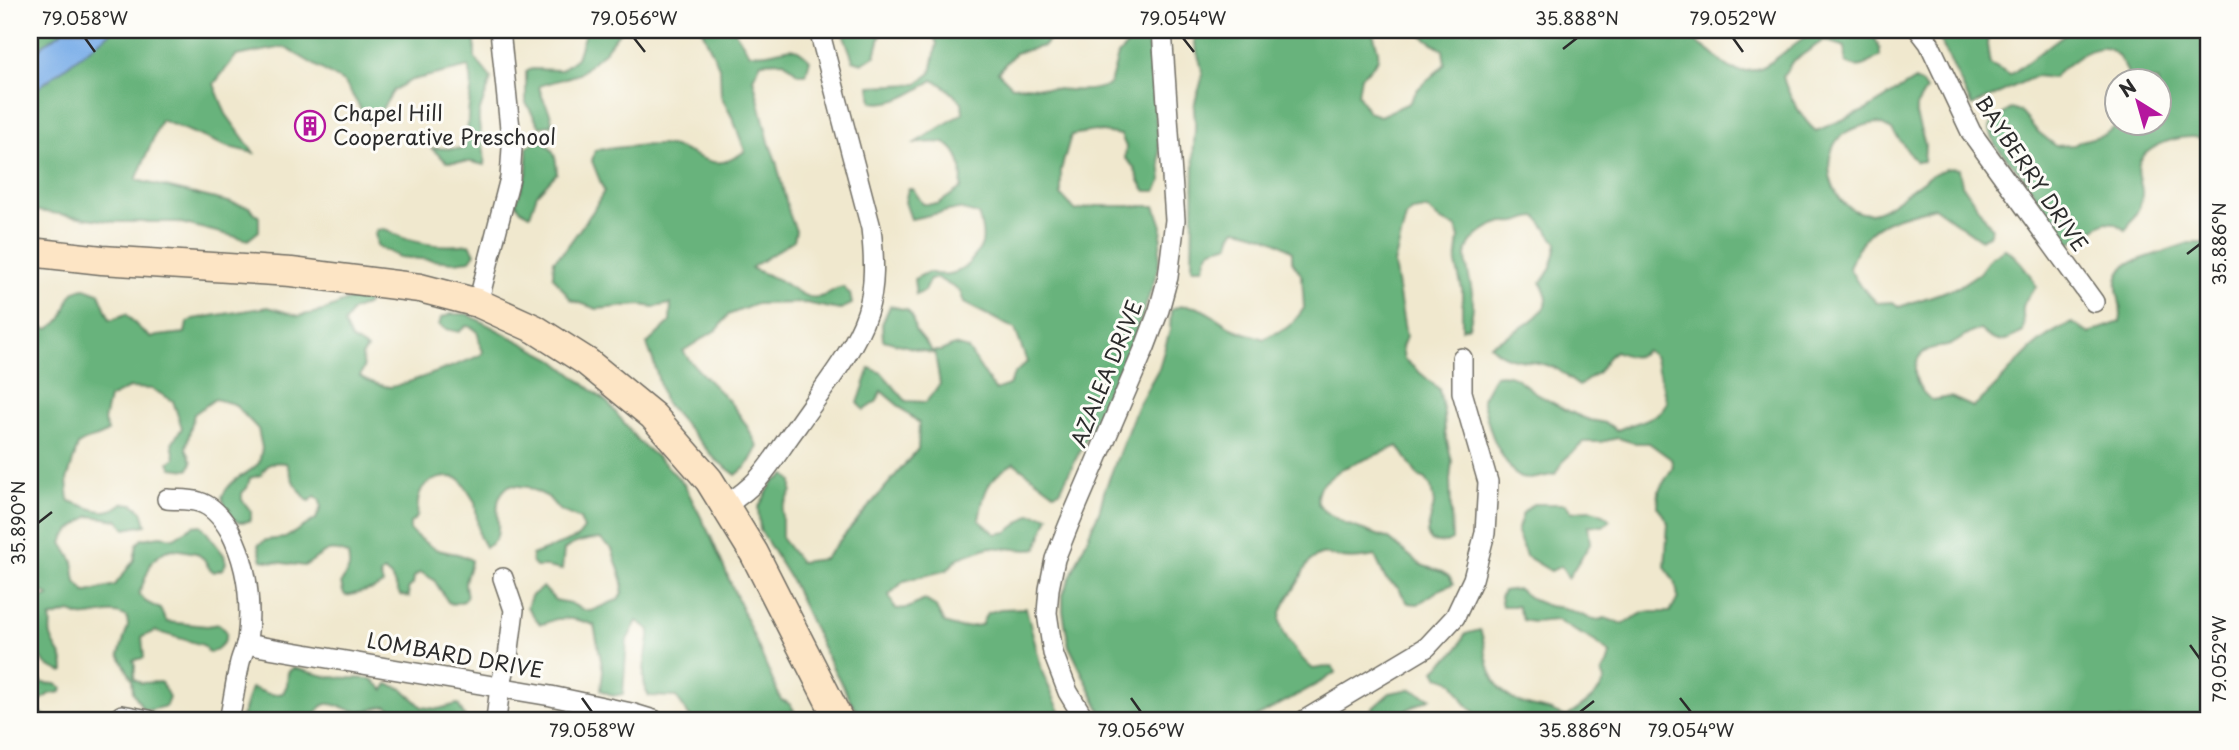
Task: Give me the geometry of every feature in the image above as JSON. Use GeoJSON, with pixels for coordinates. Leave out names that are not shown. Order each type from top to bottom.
{"type":"FeatureCollection","features":[{"type":"Feature","properties":{"kind":"main road"},"geometry":{"type":"LineString","coordinates":[[30,252],[102,260],[291,272],[420,288],[478,303],[535,329],[587,362],[653,416],[709,480],[754,553],[839,720]]}},
{"type":"Feature","properties":{"kind":"street"},"geometry":{"type":"LineString","coordinates":[[478,303],[510,178],[512,148],[500,30]]}},
{"type":"Feature","properties":{"kind":"street"},"geometry":{"type":"LineString","coordinates":[[726,505],[744,493],[760,477],[817,397],[859,331],[872,294],[874,254],[871,228],[820,30]]}},
{"type":"Feature","properties":{"kind":"street","name":"AZALEA DRIVE"},"geometry":{"type":"LineString","coordinates":[[1085,720],[1068,692],[1053,653],[1047,613],[1049,589],[1055,559],[1145,347],[1168,277],[1175,220],[1162,30]]}},
{"type":"Feature","properties":{"kind":"street","name":"BAYBERRY DRIVE"},"geometry":{"type":"LineString","coordinates":[[1919,30],[1929,43],[1970,132],[2094,302]]}},
{"type":"Feature","properties":{"kind":"street"},"geometry":{"type":"LineString","coordinates":[[1305,720],[1427,647],[1455,617],[1473,579],[1485,533],[1488,482],[1462,392],[1462,358]]}},
{"type":"Feature","properties":{"kind":"street"},"geometry":{"type":"LineString","coordinates":[[167,499],[198,502],[212,508],[227,525],[239,548],[246,570],[249,609],[246,644],[229,720]]}},
{"type":"Feature","properties":{"kind":"street"},"geometry":{"type":"LineString","coordinates":[[496,720],[514,610],[503,578]]}},
{"type":"Feature","properties":{"kind":"street","name":"LOMBARD DRIVE"},"geometry":{"type":"LineString","coordinates":[[246,644],[500,687],[654,720]]}},
{"type":"Feature","properties":{"kind":"street"},"geometry":{"type":"LineString","coordinates":[[116,720],[122,715],[149,720]]}},
{"type":"Feature","properties":{"kind":"green space"},"geometry":{"type":"Polygon","coordinates":[[[30,30],[475,30],[475,58],[491,78],[479,115],[484,165],[447,162],[431,148],[464,149],[472,87],[469,67],[412,80],[394,90],[371,126],[345,83],[284,47],[236,56],[214,84],[226,114],[254,153],[228,147],[161,120],[136,180],[249,207],[259,217],[259,231],[248,240],[177,222],[115,222],[30,210],[30,30]]]}},
{"type":"Feature","properties":{"kind":"green space"},"geometry":{"type":"Polygon","coordinates":[[[586,30],[621,30],[603,53],[579,74],[539,86],[552,125],[540,127],[526,103],[526,71],[561,70],[577,58],[586,30]]]}},
{"type":"Feature","properties":{"kind":"green space"},"geometry":{"type":"Polygon","coordinates":[[[702,30],[734,30],[749,53],[794,49],[810,60],[806,74],[798,74],[784,61],[761,62],[753,78],[796,231],[794,240],[751,268],[810,297],[817,298],[843,287],[850,294],[852,304],[839,310],[806,303],[756,304],[728,315],[719,328],[683,351],[732,405],[758,447],[747,466],[736,475],[715,459],[664,401],[647,344],[670,322],[671,304],[597,309],[571,300],[553,276],[554,260],[564,251],[593,211],[604,191],[592,161],[595,150],[662,145],[712,162],[732,159],[745,151],[721,96],[720,69],[702,30]]]}},
{"type":"Feature","properties":{"kind":"green space"},"geometry":{"type":"Polygon","coordinates":[[[842,30],[885,30],[880,37],[875,56],[862,63],[853,60],[842,30]]]}},
{"type":"Feature","properties":{"kind":"green space"},"geometry":{"type":"Polygon","coordinates":[[[930,30],[1052,30],[1044,46],[1015,53],[998,72],[1012,86],[1075,90],[1100,88],[1110,84],[1118,55],[1138,34],[1147,33],[1162,180],[1156,191],[1146,191],[1142,186],[1133,166],[1125,158],[1126,147],[1121,135],[1095,131],[1071,135],[1061,170],[1061,195],[1076,211],[1095,206],[1155,206],[1162,226],[1158,269],[1132,346],[1060,491],[1054,493],[1014,463],[998,474],[988,486],[979,520],[996,534],[1007,532],[1031,514],[1049,516],[1037,548],[1029,550],[989,547],[958,558],[947,570],[904,581],[889,595],[895,609],[908,608],[925,600],[935,606],[944,623],[960,628],[981,625],[987,613],[1000,609],[1026,608],[1043,674],[1064,720],[861,720],[826,655],[791,580],[760,530],[758,508],[773,482],[786,475],[792,481],[792,491],[782,509],[782,539],[800,562],[824,559],[918,449],[919,423],[881,391],[877,401],[864,410],[858,403],[870,368],[882,373],[906,401],[926,402],[940,384],[935,354],[883,340],[882,324],[890,306],[907,310],[912,316],[915,330],[932,351],[941,351],[954,345],[968,349],[995,390],[1009,385],[1014,374],[1027,362],[1015,329],[964,303],[960,291],[937,278],[930,279],[924,291],[916,295],[914,279],[928,272],[943,275],[962,269],[977,253],[983,240],[978,214],[958,209],[911,219],[905,202],[908,189],[913,189],[923,204],[938,204],[961,188],[960,162],[950,146],[941,142],[915,143],[963,113],[962,102],[933,80],[897,100],[872,102],[870,86],[917,84],[931,73],[937,43],[930,30]]]}},
{"type":"Feature","properties":{"kind":"green space"},"geometry":{"type":"Polygon","coordinates":[[[1197,30],[1372,30],[1378,57],[1374,65],[1361,76],[1358,94],[1368,112],[1380,116],[1409,103],[1418,89],[1445,64],[1443,50],[1414,30],[1693,30],[1697,43],[1728,67],[1745,71],[1768,64],[1800,40],[1822,30],[1871,30],[1880,49],[1880,56],[1867,64],[1856,66],[1846,63],[1845,47],[1824,40],[1792,62],[1783,76],[1796,106],[1816,131],[1866,110],[1915,80],[1926,90],[1916,107],[1925,145],[1924,161],[1916,162],[1892,130],[1878,123],[1850,130],[1835,144],[1829,166],[1834,189],[1840,199],[1858,212],[1870,213],[1883,209],[1934,174],[1947,169],[1959,169],[1962,184],[1992,228],[1989,235],[1980,239],[1934,207],[1892,219],[1872,231],[1856,252],[1849,268],[1858,283],[1877,303],[1893,302],[1899,307],[1958,287],[1979,273],[1991,257],[2005,249],[2023,266],[2036,287],[2024,304],[2023,332],[1996,341],[1980,330],[1950,345],[1931,349],[1921,355],[1917,361],[1915,375],[1921,390],[1932,400],[1951,397],[1973,407],[2033,347],[2051,334],[2072,323],[2089,333],[2120,322],[2117,279],[2127,264],[2189,243],[2209,243],[2209,720],[1482,720],[1465,703],[1453,682],[1439,677],[1435,670],[1457,650],[1465,634],[1480,630],[1491,673],[1501,690],[1513,700],[1565,716],[1599,691],[1605,680],[1602,672],[1610,654],[1598,643],[1557,620],[1523,620],[1517,606],[1502,606],[1500,597],[1503,591],[1518,589],[1533,600],[1548,606],[1622,624],[1645,612],[1670,612],[1678,598],[1676,584],[1665,567],[1668,523],[1658,507],[1659,490],[1673,467],[1671,459],[1649,443],[1634,443],[1618,438],[1584,442],[1564,460],[1555,474],[1534,479],[1519,477],[1495,442],[1482,399],[1495,375],[1512,376],[1560,406],[1581,417],[1606,423],[1616,431],[1652,417],[1667,401],[1654,356],[1646,350],[1635,356],[1615,351],[1598,372],[1579,386],[1557,369],[1505,356],[1490,345],[1533,320],[1545,306],[1547,297],[1541,282],[1552,264],[1557,243],[1537,217],[1495,225],[1478,235],[1469,245],[1466,256],[1473,306],[1469,326],[1462,329],[1462,289],[1456,264],[1459,238],[1456,227],[1441,221],[1427,209],[1412,211],[1406,217],[1394,264],[1406,337],[1402,347],[1404,359],[1439,389],[1452,461],[1452,540],[1446,543],[1431,541],[1427,534],[1434,504],[1431,487],[1426,479],[1418,476],[1398,446],[1341,469],[1320,486],[1317,496],[1324,511],[1346,524],[1389,539],[1421,565],[1450,577],[1453,584],[1418,604],[1408,603],[1398,588],[1385,578],[1375,556],[1355,559],[1321,555],[1308,564],[1285,603],[1280,619],[1284,632],[1303,660],[1313,669],[1332,666],[1336,672],[1251,720],[1105,720],[1069,646],[1063,594],[1100,509],[1137,407],[1159,368],[1170,330],[1171,310],[1195,307],[1232,328],[1264,339],[1287,328],[1304,308],[1302,276],[1292,261],[1292,252],[1266,237],[1236,229],[1230,244],[1209,252],[1203,268],[1192,268],[1194,109],[1202,77],[1195,41],[1197,30]]]}},
{"type":"Feature","properties":{"kind":"green space"},"geometry":{"type":"Polygon","coordinates":[[[1937,30],[1988,30],[1990,64],[2010,75],[2070,30],[2209,30],[2209,141],[2192,137],[2181,138],[2170,140],[2150,150],[2138,167],[2141,202],[2126,230],[2106,222],[2068,244],[2024,177],[1995,145],[1990,130],[1991,123],[2012,108],[2020,111],[2037,131],[2056,146],[2074,145],[2102,135],[2172,136],[2172,66],[2124,66],[2114,52],[2099,48],[2081,55],[2052,78],[2036,76],[1972,106],[1937,30]]]}},
{"type":"Feature","properties":{"kind":"green space"},"geometry":{"type":"Polygon","coordinates":[[[539,140],[554,153],[557,173],[537,194],[530,215],[516,203],[527,174],[527,147],[539,140]]]}},
{"type":"Feature","properties":{"kind":"green space"},"geometry":{"type":"Polygon","coordinates":[[[385,229],[426,244],[470,244],[475,253],[470,260],[454,262],[399,257],[377,246],[375,233],[385,229]]]}},
{"type":"Feature","properties":{"kind":"green space"},"geometry":{"type":"Polygon","coordinates":[[[85,288],[99,293],[110,320],[126,314],[151,338],[185,333],[187,323],[193,319],[268,307],[299,316],[323,311],[365,296],[368,304],[352,311],[344,324],[351,339],[367,349],[362,356],[364,368],[360,376],[390,387],[482,354],[475,329],[466,326],[459,332],[439,325],[441,318],[451,314],[467,314],[553,359],[608,403],[639,442],[684,484],[710,535],[781,700],[792,706],[794,719],[692,720],[676,697],[649,696],[644,672],[650,630],[637,621],[627,640],[623,694],[613,696],[601,690],[603,670],[594,625],[566,619],[540,624],[527,607],[531,596],[543,587],[555,600],[570,603],[583,610],[591,611],[617,600],[622,594],[623,582],[612,549],[600,539],[581,541],[564,550],[562,570],[536,567],[532,562],[532,555],[577,538],[584,529],[580,519],[559,510],[548,497],[528,487],[510,485],[502,493],[498,501],[497,535],[493,542],[485,547],[479,536],[475,502],[461,480],[450,477],[438,479],[427,484],[420,493],[417,517],[410,523],[410,530],[435,549],[459,554],[471,560],[465,581],[467,595],[464,601],[452,604],[448,602],[434,580],[420,572],[408,589],[409,597],[400,595],[391,577],[384,571],[380,575],[383,584],[346,596],[341,583],[349,567],[348,555],[335,550],[324,553],[304,566],[262,560],[258,545],[266,540],[285,538],[316,519],[321,507],[320,500],[315,496],[310,501],[307,500],[294,483],[286,463],[274,463],[268,465],[261,475],[250,478],[242,493],[242,500],[251,511],[251,520],[235,520],[228,513],[222,497],[230,485],[259,463],[262,448],[258,429],[234,404],[215,399],[194,414],[186,448],[192,462],[190,468],[172,468],[169,462],[175,458],[172,443],[182,428],[173,401],[152,389],[129,388],[109,398],[104,421],[108,431],[78,445],[67,480],[69,501],[104,511],[123,503],[133,504],[142,511],[146,525],[125,529],[118,520],[90,516],[70,531],[62,543],[73,561],[76,582],[88,592],[115,585],[134,560],[137,544],[142,539],[160,536],[174,538],[193,526],[201,525],[224,555],[226,563],[223,569],[214,572],[196,553],[174,549],[165,551],[152,561],[139,594],[146,602],[160,609],[167,622],[207,626],[219,624],[226,631],[224,642],[209,653],[203,645],[155,631],[142,637],[144,658],[133,660],[134,678],[141,683],[161,682],[169,697],[166,706],[151,710],[143,709],[133,692],[132,679],[119,655],[128,626],[127,617],[120,614],[81,616],[70,612],[50,618],[51,636],[63,659],[64,671],[46,665],[30,642],[30,601],[49,596],[43,592],[30,592],[30,309],[37,326],[48,329],[62,318],[72,295],[85,288]]]}},
{"type":"Feature","properties":{"kind":"green space"},"geometry":{"type":"Polygon","coordinates":[[[1533,504],[1565,504],[1572,512],[1593,510],[1610,520],[1603,526],[1588,525],[1590,544],[1568,578],[1561,566],[1551,571],[1526,556],[1517,532],[1523,513],[1533,504]]]}},
{"type":"Feature","properties":{"kind":"green space"},"geometry":{"type":"Polygon","coordinates":[[[293,668],[329,677],[372,679],[384,690],[388,684],[403,689],[422,707],[438,709],[458,704],[466,720],[411,720],[387,706],[359,711],[328,704],[322,706],[313,720],[241,720],[251,688],[268,694],[283,693],[288,672],[293,668]]]}},
{"type":"Feature","properties":{"kind":"green space"},"geometry":{"type":"Polygon","coordinates":[[[35,674],[43,683],[56,684],[62,688],[61,692],[49,694],[36,704],[35,711],[43,714],[47,720],[30,720],[30,677],[35,674]]]}},
{"type":"Feature","properties":{"kind":"green space"},"geometry":{"type":"Polygon","coordinates":[[[1410,689],[1431,698],[1394,716],[1393,720],[1359,720],[1390,693],[1410,689]]]}},
{"type":"Feature","properties":{"kind":"water"},"geometry":{"type":"Polygon","coordinates":[[[65,30],[114,30],[30,94],[30,57],[65,30]]]}},
{"type":"Feature","properties":{"kind":"place","name":"Chapel Hill Cooperative Preschool"},"geometry":{"type":"Point","coordinates":[310,126]}}]}
